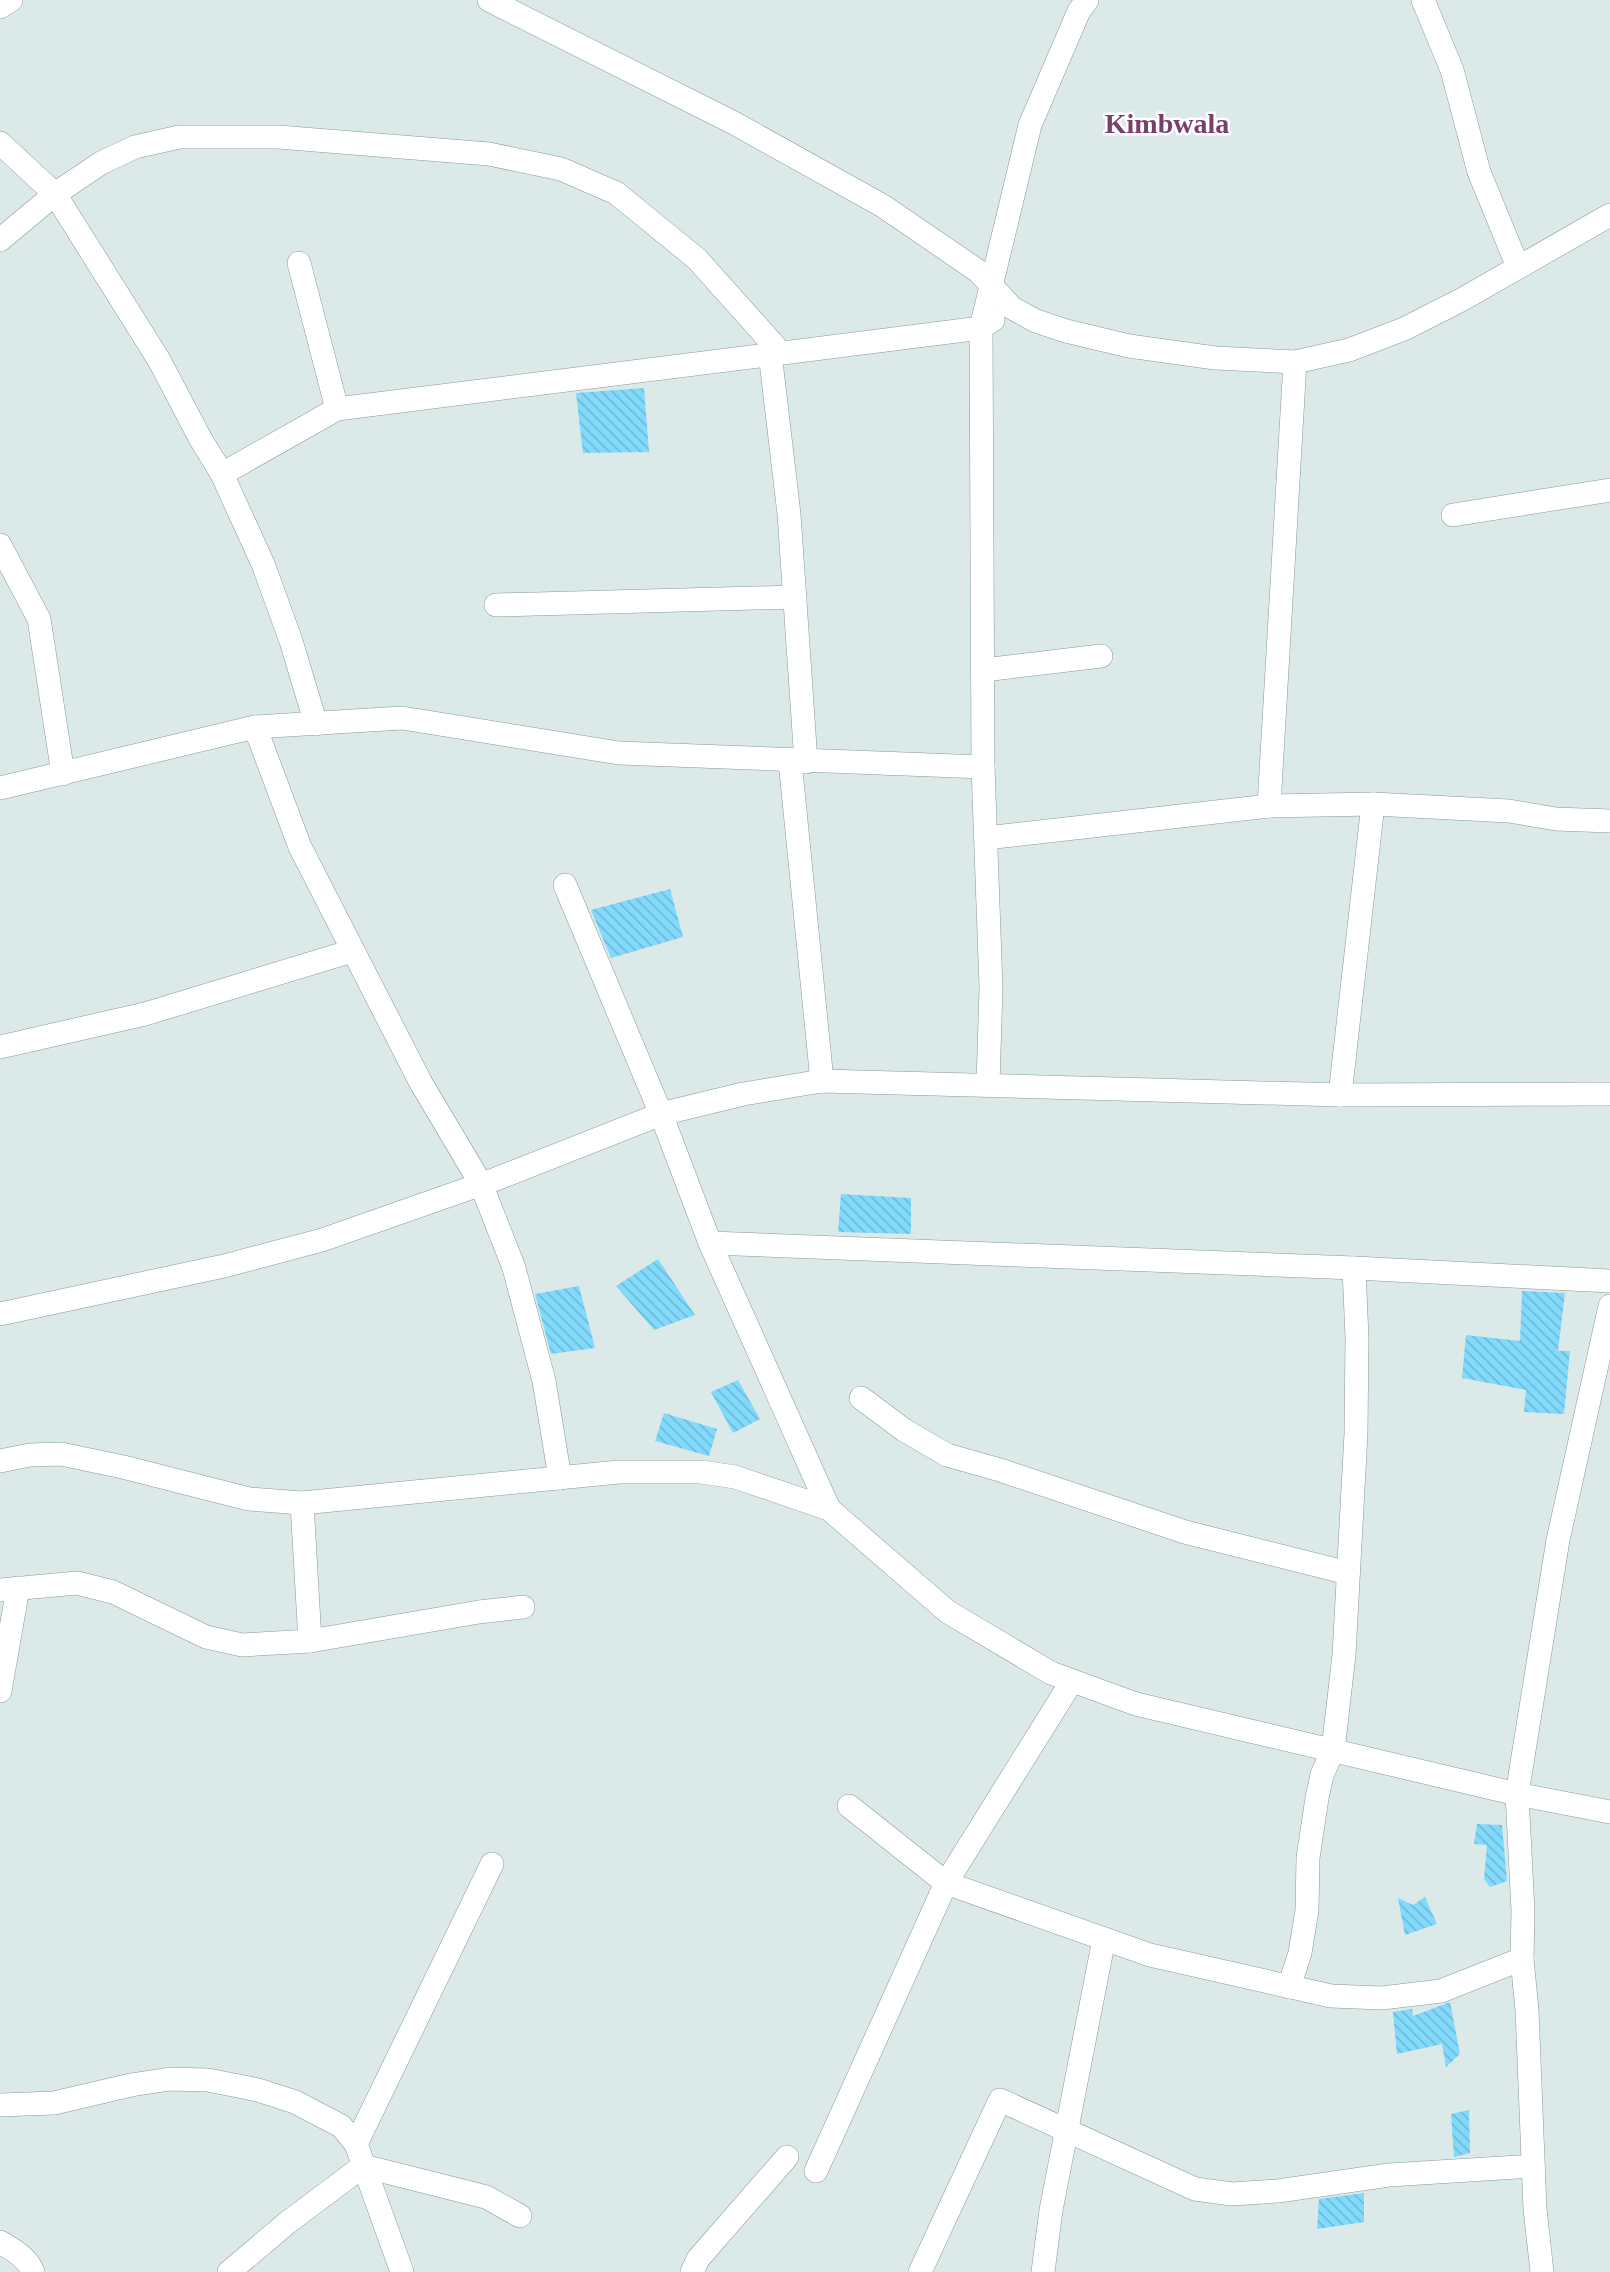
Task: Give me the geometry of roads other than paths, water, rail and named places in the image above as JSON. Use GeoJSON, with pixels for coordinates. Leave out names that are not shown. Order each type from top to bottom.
{"type":"FeatureCollection","features":[{"type":"Feature","properties":{"kind":"street"},"geometry":{"type":"LineString","coordinates":[[0,7],[10,0]]}},
{"type":"Feature","properties":{"kind":"street"},"geometry":{"type":"LineString","coordinates":[[489,0],[734,123],[883,206],[978,271],[1012,308],[1036,321],[1129,346],[1215,358],[1295,362],[1349,350],[1404,329],[1463,299],[1610,215]]}},
{"type":"Feature","properties":{"kind":"street"},"geometry":{"type":"LineString","coordinates":[[988,1084],[991,988],[983,767],[981,328],[1030,125],[1079,11],[1087,0]]}},
{"type":"Feature","properties":{"kind":"street"},"geometry":{"type":"LineString","coordinates":[[1423,0],[1452,70],[1479,172],[1518,267]]}},
{"type":"Feature","properties":{"kind":"street"},"geometry":{"type":"LineString","coordinates":[[0,240],[55,194],[101,163],[135,148],[179,137],[278,137],[489,154],[561,169],[616,193],[697,259],[775,353],[795,597],[798,761],[822,1081]]}},
{"type":"Feature","properties":{"kind":"street"},"geometry":{"type":"LineString","coordinates":[[0,143],[55,194],[159,360],[200,439],[222,474],[263,564],[316,724]]}},
{"type":"Feature","properties":{"kind":"street"},"geometry":{"type":"LineString","coordinates":[[299,263],[337,409]]}},
{"type":"Feature","properties":{"kind":"street"},"geometry":{"type":"LineString","coordinates":[[222,474],[337,409],[981,328],[1012,308]]}},
{"type":"Feature","properties":{"kind":"street"},"geometry":{"type":"LineString","coordinates":[[1269,806],[1295,362]]}},
{"type":"Feature","properties":{"kind":"street"},"geometry":{"type":"LineString","coordinates":[[1453,514],[1610,490]]}},
{"type":"Feature","properties":{"kind":"street"},"geometry":{"type":"LineString","coordinates":[[0,545],[39,619],[63,774]]}},
{"type":"Feature","properties":{"kind":"street"},"geometry":{"type":"LineString","coordinates":[[496,605],[795,597]]}},
{"type":"Feature","properties":{"kind":"street"},"geometry":{"type":"LineString","coordinates":[[984,670],[1101,656]]}},
{"type":"Feature","properties":{"kind":"street"},"geometry":{"type":"LineString","coordinates":[[0,788],[255,727],[402,718],[619,753],[983,767]]}},
{"type":"Feature","properties":{"kind":"street"},"geometry":{"type":"LineString","coordinates":[[255,727],[300,847],[421,1083],[481,1184],[514,1268],[544,1381],[560,1478]]}},
{"type":"Feature","properties":{"kind":"street"},"geometry":{"type":"LineString","coordinates":[[1340,1095],[1373,804]]}},
{"type":"Feature","properties":{"kind":"street"},"geometry":{"type":"LineString","coordinates":[[986,838],[1269,806],[1373,804],[1509,811],[1556,819],[1610,821]]}},
{"type":"Feature","properties":{"kind":"street"},"geometry":{"type":"LineString","coordinates":[[565,886],[661,1114],[710,1243],[829,1509]]}},
{"type":"Feature","properties":{"kind":"street"},"geometry":{"type":"LineString","coordinates":[[0,1047],[145,1014],[352,951]]}},
{"type":"Feature","properties":{"kind":"street"},"geometry":{"type":"LineString","coordinates":[[0,1314],[236,1263],[322,1240],[481,1184],[661,1114],[743,1094],[822,1081],[1340,1095],[1610,1094]]}},
{"type":"Feature","properties":{"kind":"street"},"geometry":{"type":"LineString","coordinates":[[710,1243],[1354,1268],[1610,1281]]}},
{"type":"Feature","properties":{"kind":"street"},"geometry":{"type":"LineString","coordinates":[[1289,1987],[1300,1953],[1307,1910],[1308,1858],[1322,1775],[1333,1750],[1344,1655],[1356,1433],[1357,1338],[1354,1268]]}},
{"type":"Feature","properties":{"kind":"street"},"geometry":{"type":"LineString","coordinates":[[1542,2272],[1535,2209],[1527,2010],[1522,1959],[1523,1911],[1517,1794],[1558,1540],[1610,1306]]}},
{"type":"Feature","properties":{"kind":"street"},"geometry":{"type":"LineString","coordinates":[[861,1398],[904,1430],[947,1455],[1185,1532],[1348,1573]]}},
{"type":"Feature","properties":{"kind":"street"},"geometry":{"type":"LineString","coordinates":[[0,1461],[30,1455],[61,1454],[249,1499],[302,1503],[619,1472],[701,1472],[736,1476],[829,1509],[948,1612],[1051,1673],[1136,1704],[1517,1794],[1610,1812]]}},
{"type":"Feature","properties":{"kind":"street"},"geometry":{"type":"LineString","coordinates":[[302,1503],[310,1641]]}},
{"type":"Feature","properties":{"kind":"street"},"geometry":{"type":"LineString","coordinates":[[0,1691],[9,1589],[78,1583],[113,1592],[206,1637],[242,1645],[310,1641],[523,1607]]}},
{"type":"Feature","properties":{"kind":"street"},"geometry":{"type":"LineString","coordinates":[[816,2171],[946,1883],[1072,1681]]}},
{"type":"Feature","properties":{"kind":"street"},"geometry":{"type":"LineString","coordinates":[[849,1806],[946,1883],[1150,1955],[1289,1987],[1331,1996],[1382,1998],[1441,1991],[1522,1959]]}},
{"type":"Feature","properties":{"kind":"street"},"geometry":{"type":"LineString","coordinates":[[229,2272],[287,2223],[359,2155],[492,1864]]}},
{"type":"Feature","properties":{"kind":"street"},"geometry":{"type":"LineString","coordinates":[[1043,2272],[1051,2210],[1104,1939]]}},
{"type":"Feature","properties":{"kind":"street"},"geometry":{"type":"LineString","coordinates":[[0,2105],[54,2102],[170,2079],[208,2080],[258,2090],[310,2109],[341,2126],[359,2155],[402,2272]]}},
{"type":"Feature","properties":{"kind":"street"},"geometry":{"type":"LineString","coordinates":[[920,2272],[1000,2100],[1195,2189],[1232,2194],[1278,2191],[1389,2175],[1533,2166]]}},
{"type":"Feature","properties":{"kind":"street"},"geometry":{"type":"LineString","coordinates":[[359,2155],[486,2197],[520,2216]]}},
{"type":"Feature","properties":{"kind":"street"},"geometry":{"type":"LineString","coordinates":[[692,2272],[698,2259],[787,2157]]}},
{"type":"Feature","properties":{"kind":"street"},"geometry":{"type":"LineString","coordinates":[[0,2242],[18,2252],[33,2272]]}},
{"type":"Feature","properties":{"kind":"district","name":"Kimbwala"},"geometry":{"type":"Point","coordinates":[1167,123]}}]}
